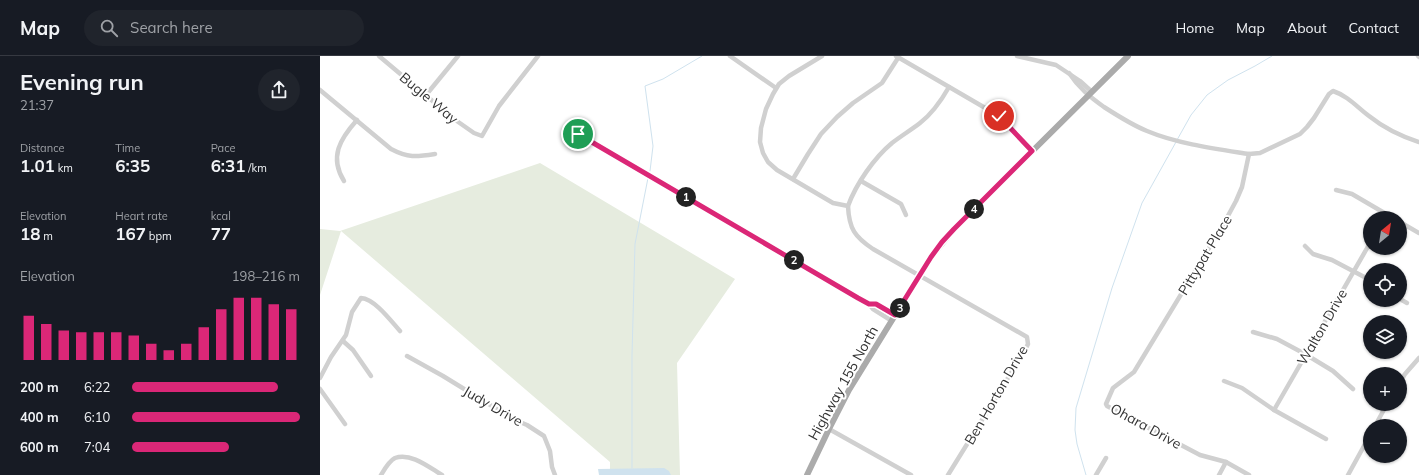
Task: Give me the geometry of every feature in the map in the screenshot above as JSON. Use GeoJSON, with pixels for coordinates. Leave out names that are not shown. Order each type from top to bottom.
{"type":"FeatureCollection","features":[{"type":"Feature","properties":{"kind":"main road","name":"Highway 155 North"},"geometry":{"type":"LineString","coordinates":[[807,475],[849,390],[931,257],[947,235],[1128,56]]}},
{"type":"Feature","properties":{"kind":"street","name":"Bugle Way"},"geometry":{"type":"LineString","coordinates":[[380,56],[454,119],[474,133],[482,136],[499,106],[538,56]]}},
{"type":"Feature","properties":{"kind":"street"},"geometry":{"type":"LineString","coordinates":[[426,94],[458,56]]}},
{"type":"Feature","properties":{"kind":"street"},"geometry":{"type":"LineString","coordinates":[[730,56],[776,88]]}},
{"type":"Feature","properties":{"kind":"street"},"geometry":{"type":"LineString","coordinates":[[822,56],[789,76],[776,88],[766,109],[761,128],[760,142],[763,153],[768,162],[777,170],[833,203],[848,206],[852,195],[877,158],[892,143],[932,112],[949,87]]}},
{"type":"Feature","properties":{"kind":"street"},"geometry":{"type":"LineString","coordinates":[[1017,56],[1053,64],[1069,73],[1077,85],[1129,122],[1162,137],[1249,154],[1260,153],[1300,134],[1314,118],[1330,92],[1340,94],[1377,122],[1398,135],[1419,142]]}},
{"type":"Feature","properties":{"kind":"street"},"geometry":{"type":"LineString","coordinates":[[793,179],[821,134],[853,103],[882,83],[897,57],[999,116],[1032,151]]}},
{"type":"Feature","properties":{"kind":"street"},"geometry":{"type":"LineString","coordinates":[[320,90],[391,149],[401,154],[413,157],[435,154]]}},
{"type":"Feature","properties":{"kind":"street"},"geometry":{"type":"LineString","coordinates":[[344,181],[337,166],[337,152],[340,142],[357,120]]}},
{"type":"Feature","properties":{"kind":"street"},"geometry":{"type":"LineString","coordinates":[[578,134],[869,304],[873,309],[894,318]]}},
{"type":"Feature","properties":{"kind":"street","name":"Pittypat Place"},"geometry":{"type":"LineString","coordinates":[[1148,350],[1236,201],[1242,186],[1249,154]]}},
{"type":"Feature","properties":{"kind":"street"},"geometry":{"type":"LineString","coordinates":[[861,181],[901,204],[906,215]]}},
{"type":"Feature","properties":{"kind":"street"},"geometry":{"type":"LineString","coordinates":[[1336,190],[1352,194],[1378,211]]}},
{"type":"Feature","properties":{"kind":"street","name":"Ben Horton Drive"},"geometry":{"type":"LineString","coordinates":[[848,206],[848,218],[853,232],[861,241],[920,277],[1017,330],[1027,337],[1028,344],[948,475]]}},
{"type":"Feature","properties":{"kind":"street"},"geometry":{"type":"LineString","coordinates":[[1407,226],[1419,233]]}},
{"type":"Feature","properties":{"kind":"street"},"geometry":{"type":"LineString","coordinates":[[1304,246],[1313,254],[1332,260],[1363,276]]}},
{"type":"Feature","properties":{"kind":"street","name":"Walton Drive"},"geometry":{"type":"LineString","coordinates":[[1274,410],[1363,255]]}},
{"type":"Feature","properties":{"kind":"street"},"geometry":{"type":"LineString","coordinates":[[320,378],[331,357],[343,341],[349,328],[352,312],[361,298],[366,299],[376,306],[400,331]]}},
{"type":"Feature","properties":{"kind":"street"},"geometry":{"type":"LineString","coordinates":[[1252,332],[1277,339],[1305,354],[1333,371],[1353,389]]}},
{"type":"Feature","properties":{"kind":"street"},"geometry":{"type":"LineString","coordinates":[[343,341],[353,350],[371,376]]}},
{"type":"Feature","properties":{"kind":"street","name":"Ohara Drive"},"geometry":{"type":"LineString","coordinates":[[1148,350],[1134,372],[1113,388],[1106,404],[1200,455],[1226,462],[1249,475]]}},
{"type":"Feature","properties":{"kind":"street","name":"Judy Drive"},"geometry":{"type":"LineString","coordinates":[[407,356],[443,376],[513,420],[527,425],[544,436],[550,451],[555,475]]}},
{"type":"Feature","properties":{"kind":"street"},"geometry":{"type":"LineString","coordinates":[[1407,372],[1419,358]]}},
{"type":"Feature","properties":{"kind":"street"},"geometry":{"type":"LineString","coordinates":[[1224,381],[1242,388],[1274,410],[1326,438]]}},
{"type":"Feature","properties":{"kind":"street"},"geometry":{"type":"LineString","coordinates":[[320,389],[345,424]]}},
{"type":"Feature","properties":{"kind":"street"},"geometry":{"type":"LineString","coordinates":[[829,429],[911,475]]}},
{"type":"Feature","properties":{"kind":"street"},"geometry":{"type":"LineString","coordinates":[[1348,475],[1363,448]]}},
{"type":"Feature","properties":{"kind":"street"},"geometry":{"type":"LineString","coordinates":[[381,475],[395,458],[402,457],[418,461],[442,475]]}},
{"type":"Feature","properties":{"kind":"street"},"geometry":{"type":"LineString","coordinates":[[1096,475],[1106,458]]}},
{"type":"Feature","properties":{"kind":"street"},"geometry":{"type":"LineString","coordinates":[[1219,475],[1226,462]]}},
{"type":"Feature","properties":{"kind":"shaded area"},"geometry":{"type":"Polygon","coordinates":[[[540,163],[735,279],[677,363],[680,475],[610,475],[610,462],[341,231],[320,295],[320,229],[340,231],[540,163]]]}},
{"type":"Feature","properties":{"kind":"water"},"geometry":{"type":"Polygon","coordinates":[[[664,468],[669,471],[671,475],[599,475],[598,469],[664,468]]]}},
{"type":"Feature","properties":{"kind":"waterway"},"geometry":{"type":"LineString","coordinates":[[650,171],[653,146],[645,86],[663,79],[702,56]]}},
{"type":"Feature","properties":{"kind":"waterway"},"geometry":{"type":"LineString","coordinates":[[1177,140],[1191,115],[1207,95],[1228,80],[1272,56]]}},
{"type":"Feature","properties":{"kind":"waterway"},"geometry":{"type":"LineString","coordinates":[[1086,475],[1077,444],[1075,430],[1076,408],[1112,288],[1142,203],[1176,142]]}},
{"type":"Feature","properties":{"kind":"waterway"},"geometry":{"type":"LineString","coordinates":[[632,468],[632,355],[635,244],[648,178]]}},
{"type":"Feature","properties":{"kind":"route"},"geometry":{"type":"LineString","coordinates":[[578,134],[858,298],[869,304],[876,304],[895,315],[942,242],[1032,151],[999,116]]}}]}
